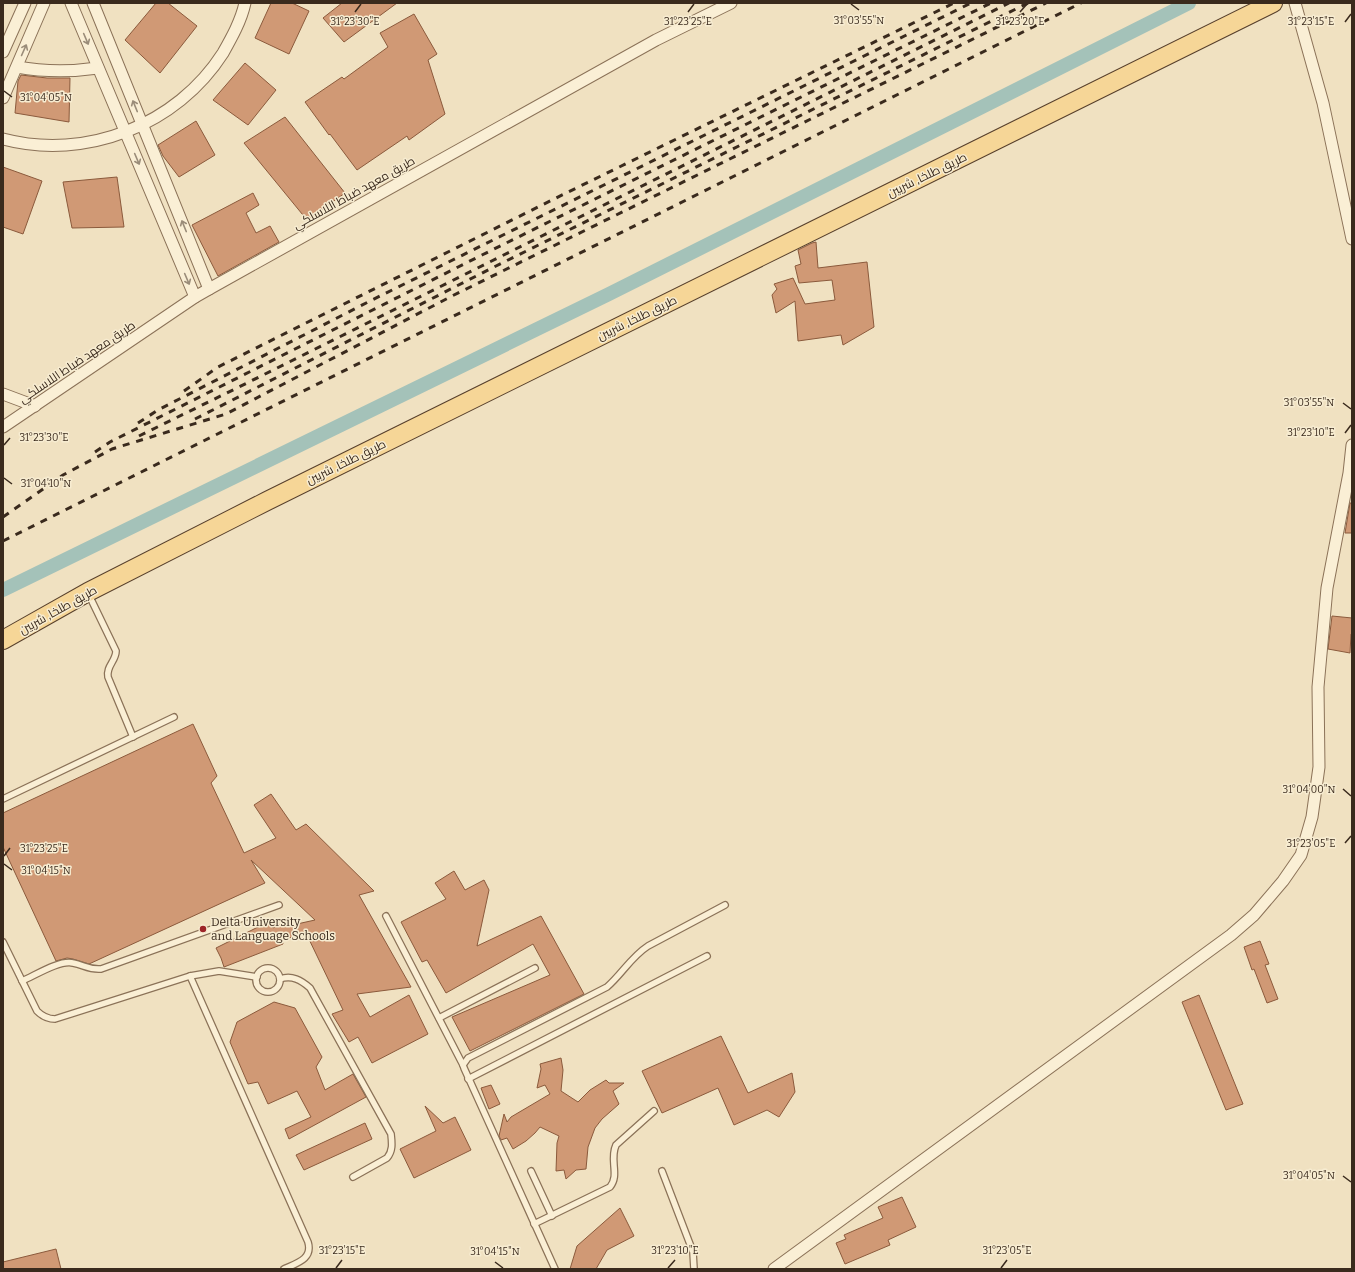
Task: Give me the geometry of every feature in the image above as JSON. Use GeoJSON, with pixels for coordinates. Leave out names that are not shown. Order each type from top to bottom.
{"type":"FeatureCollection","features":[{"type":"Feature","properties":{"kind":"main road","name":"طريق طلخا, شربين"},"geometry":{"type":"LineString","coordinates":[[3,640],[88,592],[267,501],[1273,3]]}},
{"type":"Feature","properties":{"kind":"street"},"geometry":{"type":"LineString","coordinates":[[3,52],[24,3]]}},
{"type":"Feature","properties":{"kind":"street"},"geometry":{"type":"LineString","coordinates":[[3,98],[44,3]]}},
{"type":"Feature","properties":{"kind":"street"},"geometry":{"type":"LineString","coordinates":[[71,3],[195,297]]}},
{"type":"Feature","properties":{"kind":"street"},"geometry":{"type":"LineString","coordinates":[[93,3],[209,289]]}},
{"type":"Feature","properties":{"kind":"street"},"geometry":{"type":"LineString","coordinates":[[3,139],[14,142],[42,145],[70,145],[99,141],[143,125],[170,109],[194,89],[214,66],[231,39],[245,3]]}},
{"type":"Feature","properties":{"kind":"street","name":"طريق معهد ضباط اللاسلكي"},"geometry":{"type":"LineString","coordinates":[[4,425],[195,297],[656,40],[731,3]]}},
{"type":"Feature","properties":{"kind":"street"},"geometry":{"type":"LineString","coordinates":[[1295,3],[1323,103],[1352,239]]}},
{"type":"Feature","properties":{"kind":"street"},"geometry":{"type":"LineString","coordinates":[[16,67],[49,72],[98,68]]}},
{"type":"Feature","properties":{"kind":"street"},"geometry":{"type":"LineString","coordinates":[[3,394],[34,406]]}},
{"type":"Feature","properties":{"kind":"street"},"geometry":{"type":"LineString","coordinates":[[774,1269],[1231,935],[1254,915],[1283,881],[1301,855],[1312,817],[1319,767],[1318,687],[1327,588],[1349,473],[1352,445]]}},
{"type":"Feature","properties":{"kind":"lane"},"geometry":{"type":"LineString","coordinates":[[88,592],[116,651],[116,655],[108,668],[108,677],[133,737]]}},
{"type":"Feature","properties":{"kind":"lane"},"geometry":{"type":"LineString","coordinates":[[3,799],[174,717]]}},
{"type":"Feature","properties":{"kind":"lane"},"geometry":{"type":"LineString","coordinates":[[22,981],[65,962],[74,963],[92,970],[101,969],[279,905]]}},
{"type":"Feature","properties":{"kind":"lane"},"geometry":{"type":"LineString","coordinates":[[463,1065],[468,1058],[607,987],[614,982],[638,952],[725,906]]}},
{"type":"Feature","properties":{"kind":"lane"},"geometry":{"type":"LineString","coordinates":[[386,916],[463,1065],[555,1269]]}},
{"type":"Feature","properties":{"kind":"lane"},"geometry":{"type":"LineString","coordinates":[[3,942],[37,1011],[45,1017],[55,1019],[190,976],[219,972],[257,977]]}},
{"type":"Feature","properties":{"kind":"lane"},"geometry":{"type":"LineString","coordinates":[[468,1079],[708,956]]}},
{"type":"Feature","properties":{"kind":"lane"},"geometry":{"type":"LineString","coordinates":[[269,968],[277,971],[280,978],[278,986],[275,989],[268,991],[260,988],[257,981],[257,977],[261,970],[269,968]]}},
{"type":"Feature","properties":{"kind":"lane"},"geometry":{"type":"LineString","coordinates":[[439,1018],[535,968]]}},
{"type":"Feature","properties":{"kind":"lane"},"geometry":{"type":"LineString","coordinates":[[190,976],[308,1242],[310,1252],[304,1260],[284,1269]]}},
{"type":"Feature","properties":{"kind":"lane"},"geometry":{"type":"LineString","coordinates":[[280,978],[294,978],[310,988],[391,1134],[393,1145],[387,1158],[353,1177]]}},
{"type":"Feature","properties":{"kind":"lane"},"geometry":{"type":"LineString","coordinates":[[534,1224],[610,1187],[614,1183],[615,1177],[612,1158],[616,1145],[654,1111]]}},
{"type":"Feature","properties":{"kind":"lane"},"geometry":{"type":"LineString","coordinates":[[531,1171],[552,1216]]}},
{"type":"Feature","properties":{"kind":"lane"},"geometry":{"type":"LineString","coordinates":[[662,1171],[693,1252],[694,1269]]}},
{"type":"Feature","properties":{"kind":"building"},"geometry":{"type":"Polygon","coordinates":[[[156,3],[168,3],[197,26],[160,73],[125,40],[156,3]]]}},
{"type":"Feature","properties":{"kind":"building"},"geometry":{"type":"Polygon","coordinates":[[[271,3],[292,3],[309,11],[289,54],[255,38],[271,3]]]}},
{"type":"Feature","properties":{"kind":"building"},"geometry":{"type":"Polygon","coordinates":[[[342,3],[397,3],[344,42],[323,18],[342,3]]]}},
{"type":"Feature","properties":{"kind":"building"},"geometry":{"type":"Polygon","coordinates":[[[414,14],[437,54],[428,60],[445,114],[409,140],[407,136],[357,170],[305,102],[342,77],[344,79],[388,47],[380,33],[414,14]]]}},
{"type":"Feature","properties":{"kind":"building"},"geometry":{"type":"Polygon","coordinates":[[[245,63],[276,90],[248,125],[213,100],[245,63]]]}},
{"type":"Feature","properties":{"kind":"building"},"geometry":{"type":"Polygon","coordinates":[[[21,75],[47,78],[70,78],[69,122],[15,113],[18,81],[21,75]]]}},
{"type":"Feature","properties":{"kind":"building"},"geometry":{"type":"Polygon","coordinates":[[[285,117],[345,193],[307,220],[244,143],[285,117]]]}},
{"type":"Feature","properties":{"kind":"building"},"geometry":{"type":"Polygon","coordinates":[[[196,121],[215,155],[179,177],[163,156],[158,145],[196,121]]]}},
{"type":"Feature","properties":{"kind":"building"},"geometry":{"type":"Polygon","coordinates":[[[3,167],[42,181],[23,234],[3,227],[3,167]]]}},
{"type":"Feature","properties":{"kind":"building"},"geometry":{"type":"Polygon","coordinates":[[[117,177],[124,227],[72,228],[63,182],[117,177]]]}},
{"type":"Feature","properties":{"kind":"building"},"geometry":{"type":"Polygon","coordinates":[[[253,193],[259,205],[246,213],[256,233],[270,226],[279,242],[218,276],[192,225],[253,193]]]}},
{"type":"Feature","properties":{"kind":"building"},"geometry":{"type":"Polygon","coordinates":[[[816,242],[818,268],[867,262],[874,327],[843,345],[841,335],[798,341],[795,301],[776,313],[772,295],[777,289],[774,284],[793,278],[805,304],[835,300],[832,280],[799,283],[795,266],[801,264],[798,250],[816,242]]]}},
{"type":"Feature","properties":{"kind":"building"},"geometry":{"type":"Polygon","coordinates":[[[1350,503],[1352,503],[1352,533],[1345,533],[1350,503]]]}},
{"type":"Feature","properties":{"kind":"building"},"geometry":{"type":"Polygon","coordinates":[[[1332,616],[1352,618],[1350,653],[1328,649],[1332,616]]]}},
{"type":"Feature","properties":{"kind":"building"},"geometry":{"type":"Polygon","coordinates":[[[193,724],[217,776],[211,783],[244,853],[276,838],[254,805],[271,794],[296,830],[306,824],[374,891],[359,895],[411,987],[357,994],[370,1017],[409,995],[428,1034],[372,1063],[358,1037],[349,1042],[332,1014],[343,1010],[306,933],[282,940],[283,944],[224,967],[216,948],[270,921],[273,928],[286,921],[288,926],[315,920],[251,860],[265,883],[89,964],[67,958],[56,961],[3,847],[3,813],[193,724]]]}},
{"type":"Feature","properties":{"kind":"building"},"geometry":{"type":"Polygon","coordinates":[[[454,871],[465,890],[484,880],[489,890],[477,946],[541,916],[584,994],[470,1051],[452,1017],[550,975],[533,944],[446,993],[427,960],[422,962],[401,922],[446,899],[435,883],[454,871]]]}},
{"type":"Feature","properties":{"kind":"building"},"geometry":{"type":"Polygon","coordinates":[[[1260,941],[1269,964],[1265,965],[1278,999],[1267,1003],[1254,969],[1252,970],[1244,947],[1260,941]]]}},
{"type":"Feature","properties":{"kind":"building"},"geometry":{"type":"Polygon","coordinates":[[[1199,995],[1243,1104],[1226,1110],[1182,1002],[1199,995]]]}},
{"type":"Feature","properties":{"kind":"building"},"geometry":{"type":"Polygon","coordinates":[[[274,1002],[295,1008],[322,1057],[316,1067],[325,1090],[353,1074],[366,1097],[289,1139],[285,1129],[311,1117],[297,1091],[268,1104],[258,1082],[248,1084],[230,1042],[237,1022],[274,1002]]]}},
{"type":"Feature","properties":{"kind":"building"},"geometry":{"type":"Polygon","coordinates":[[[721,1036],[748,1093],[792,1073],[795,1092],[779,1117],[767,1110],[734,1125],[718,1088],[662,1113],[642,1071],[721,1036]]]}},
{"type":"Feature","properties":{"kind":"building"},"geometry":{"type":"Polygon","coordinates":[[[561,1058],[563,1070],[561,1091],[578,1102],[590,1090],[606,1080],[609,1083],[624,1083],[613,1091],[619,1104],[602,1119],[595,1128],[588,1147],[586,1169],[576,1170],[566,1179],[564,1170],[556,1171],[557,1143],[559,1136],[540,1127],[526,1141],[513,1149],[507,1138],[501,1140],[499,1136],[504,1114],[507,1122],[511,1117],[550,1094],[545,1085],[537,1088],[541,1069],[540,1064],[561,1058]]]}},
{"type":"Feature","properties":{"kind":"building"},"geometry":{"type":"Polygon","coordinates":[[[491,1085],[500,1104],[489,1109],[481,1088],[491,1085]]]}},
{"type":"Feature","properties":{"kind":"building"},"geometry":{"type":"Polygon","coordinates":[[[425,1106],[443,1123],[455,1117],[471,1150],[414,1178],[400,1149],[436,1131],[425,1106]]]}},
{"type":"Feature","properties":{"kind":"building"},"geometry":{"type":"Polygon","coordinates":[[[365,1123],[372,1139],[304,1170],[296,1155],[365,1123]]]}},
{"type":"Feature","properties":{"kind":"building"},"geometry":{"type":"Polygon","coordinates":[[[902,1197],[916,1227],[888,1240],[890,1245],[845,1264],[836,1243],[846,1239],[844,1235],[883,1218],[878,1207],[902,1197]]]}},
{"type":"Feature","properties":{"kind":"building"},"geometry":{"type":"Polygon","coordinates":[[[620,1208],[634,1236],[607,1250],[596,1269],[570,1269],[577,1246],[620,1208]]]}},
{"type":"Feature","properties":{"kind":"building"},"geometry":{"type":"Polygon","coordinates":[[[56,1249],[61,1269],[3,1269],[3,1262],[56,1249]]]}},
{"type":"Feature","properties":{"kind":"waterway"},"geometry":{"type":"LineString","coordinates":[[3,590],[609,294],[1189,3]]}},
{"type":"Feature","properties":{"kind":"railway"},"geometry":{"type":"LineString","coordinates":[[184,391],[218,367],[556,198],[954,3]]}},
{"type":"Feature","properties":{"kind":"railway"},"geometry":{"type":"LineString","coordinates":[[138,423],[158,410],[370,301],[971,3]]}},
{"type":"Feature","properties":{"kind":"railway"},"geometry":{"type":"LineString","coordinates":[[95,452],[110,442],[482,255],[991,3]]}},
{"type":"Feature","properties":{"kind":"railway"},"geometry":{"type":"LineString","coordinates":[[139,436],[1009,3]]}},
{"type":"Feature","properties":{"kind":"railway"},"geometry":{"type":"LineString","coordinates":[[195,419],[496,266],[1028,3]]}},
{"type":"Feature","properties":{"kind":"railway"},"geometry":{"type":"LineString","coordinates":[[3,517],[63,475],[112,449],[226,414],[452,296],[1046,3]]}},
{"type":"Feature","properties":{"kind":"railway"},"geometry":{"type":"LineString","coordinates":[[3,541],[1081,3]]}},
{"type":"Feature","properties":{"kind":"place","name":"Delta University and Language Schools"},"geometry":{"type":"Point","coordinates":[203,929]}}]}
